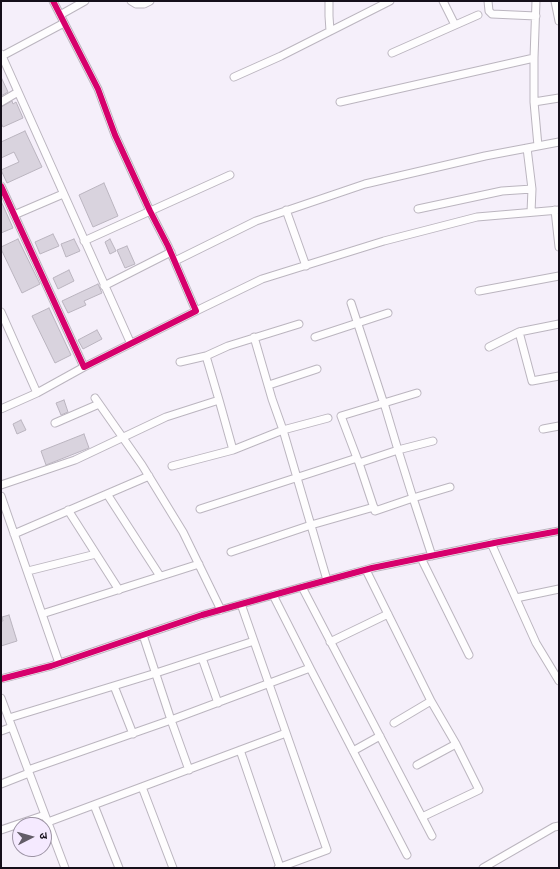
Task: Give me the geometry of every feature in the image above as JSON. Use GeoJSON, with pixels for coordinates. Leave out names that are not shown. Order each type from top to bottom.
{"type":"FeatureCollection","features":[{"type":"Feature","properties":{"kind":"street"},"geometry":{"type":"LineString","coordinates":[[53,1],[98,89],[115,135],[150,211],[171,252],[196,311]]}},
{"type":"Feature","properties":{"kind":"street"},"geometry":{"type":"LineString","coordinates":[[60,15],[85,1]]}},
{"type":"Feature","properties":{"kind":"street"},"geometry":{"type":"LineString","coordinates":[[131,1],[136,4],[144,4],[150,1]]}},
{"type":"Feature","properties":{"kind":"street"},"geometry":{"type":"LineString","coordinates":[[329,1],[330,31]]}},
{"type":"Feature","properties":{"kind":"street"},"geometry":{"type":"LineString","coordinates":[[234,76],[281,56],[390,1]]}},
{"type":"Feature","properties":{"kind":"street"},"geometry":{"type":"LineString","coordinates":[[443,1],[455,25]]}},
{"type":"Feature","properties":{"kind":"street"},"geometry":{"type":"LineString","coordinates":[[488,1],[489,11],[492,14],[536,16]]}},
{"type":"Feature","properties":{"kind":"street"},"geometry":{"type":"LineString","coordinates":[[536,1],[534,102],[538,146]]}},
{"type":"Feature","properties":{"kind":"street"},"geometry":{"type":"LineString","coordinates":[[555,1],[559,21]]}},
{"type":"Feature","properties":{"kind":"street"},"geometry":{"type":"LineString","coordinates":[[392,53],[478,15]]}},
{"type":"Feature","properties":{"kind":"street"},"geometry":{"type":"LineString","coordinates":[[64,23],[2,55],[131,344]]}},
{"type":"Feature","properties":{"kind":"street"},"geometry":{"type":"LineString","coordinates":[[340,102],[534,58]]}},
{"type":"Feature","properties":{"kind":"street"},"geometry":{"type":"LineString","coordinates":[[1,102],[18,92]]}},
{"type":"Feature","properties":{"kind":"street"},"geometry":{"type":"LineString","coordinates":[[534,102],[559,98]]}},
{"type":"Feature","properties":{"kind":"street"},"geometry":{"type":"LineString","coordinates":[[175,261],[256,221],[365,184],[485,156],[559,142]]}},
{"type":"Feature","properties":{"kind":"street"},"geometry":{"type":"LineString","coordinates":[[527,148],[532,189],[531,212]]}},
{"type":"Feature","properties":{"kind":"street"},"geometry":{"type":"LineString","coordinates":[[84,241],[230,175]]}},
{"type":"Feature","properties":{"kind":"street"},"geometry":{"type":"LineString","coordinates":[[1,186],[84,367]]}},
{"type":"Feature","properties":{"kind":"street"},"geometry":{"type":"LineString","coordinates":[[418,209],[502,191],[532,189]]}},
{"type":"Feature","properties":{"kind":"street"},"geometry":{"type":"LineString","coordinates":[[14,215],[63,194]]}},
{"type":"Feature","properties":{"kind":"street"},"geometry":{"type":"LineString","coordinates":[[286,210],[306,266]]}},
{"type":"Feature","properties":{"kind":"street"},"geometry":{"type":"LineString","coordinates":[[1,409],[262,279],[384,241],[477,217],[557,210],[559,247]]}},
{"type":"Feature","properties":{"kind":"street"},"geometry":{"type":"LineString","coordinates":[[104,286],[171,252]]}},
{"type":"Feature","properties":{"kind":"street"},"geometry":{"type":"LineString","coordinates":[[479,291],[559,276]]}},
{"type":"Feature","properties":{"kind":"street"},"geometry":{"type":"LineString","coordinates":[[351,302],[432,556]]}},
{"type":"Feature","properties":{"kind":"street"},"geometry":{"type":"LineString","coordinates":[[1,312],[37,392]]}},
{"type":"Feature","properties":{"kind":"street"},"geometry":{"type":"LineString","coordinates":[[315,337],[388,313]]}},
{"type":"Feature","properties":{"kind":"street"},"geometry":{"type":"LineString","coordinates":[[180,362],[206,356],[228,346],[254,337],[299,324]]}},
{"type":"Feature","properties":{"kind":"street"},"geometry":{"type":"LineString","coordinates":[[488,347],[519,332],[559,324]]}},
{"type":"Feature","properties":{"kind":"street"},"geometry":{"type":"LineString","coordinates":[[519,332],[532,381],[559,376]]}},
{"type":"Feature","properties":{"kind":"street"},"geometry":{"type":"LineString","coordinates":[[254,337],[327,580]]}},
{"type":"Feature","properties":{"kind":"street"},"geometry":{"type":"LineString","coordinates":[[206,356],[233,450]]}},
{"type":"Feature","properties":{"kind":"street"},"geometry":{"type":"LineString","coordinates":[[268,385],[317,369]]}},
{"type":"Feature","properties":{"kind":"street"},"geometry":{"type":"LineString","coordinates":[[417,393],[341,416],[375,511],[450,487]]}},
{"type":"Feature","properties":{"kind":"street"},"geometry":{"type":"LineString","coordinates":[[1,485],[75,460],[166,417],[219,400]]}},
{"type":"Feature","properties":{"kind":"street"},"geometry":{"type":"LineString","coordinates":[[55,423],[97,401],[149,476],[183,532],[221,610]]}},
{"type":"Feature","properties":{"kind":"street"},"geometry":{"type":"LineString","coordinates":[[172,466],[233,450],[283,430],[328,418]]}},
{"type":"Feature","properties":{"kind":"street"},"geometry":{"type":"LineString","coordinates":[[543,429],[559,426]]}},
{"type":"Feature","properties":{"kind":"street"},"geometry":{"type":"LineString","coordinates":[[200,509],[297,477],[433,441]]}},
{"type":"Feature","properties":{"kind":"street"},"geometry":{"type":"LineString","coordinates":[[14,534],[149,476]]}},
{"type":"Feature","properties":{"kind":"street"},"geometry":{"type":"LineString","coordinates":[[107,494],[160,576]]}},
{"type":"Feature","properties":{"kind":"street"},"geometry":{"type":"LineString","coordinates":[[1,496],[59,663]]}},
{"type":"Feature","properties":{"kind":"street"},"geometry":{"type":"LineString","coordinates":[[231,552],[311,525],[374,507]]}},
{"type":"Feature","properties":{"kind":"street"},"geometry":{"type":"LineString","coordinates":[[68,510],[119,590]]}},
{"type":"Feature","properties":{"kind":"street"},"geometry":{"type":"LineString","coordinates":[[1,680],[59,663],[221,610],[327,580],[491,543],[559,531]]}},
{"type":"Feature","properties":{"kind":"street"},"geometry":{"type":"LineString","coordinates":[[491,543],[536,643],[559,681]]}},
{"type":"Feature","properties":{"kind":"street"},"geometry":{"type":"LineString","coordinates":[[28,571],[96,554]]}},
{"type":"Feature","properties":{"kind":"street"},"geometry":{"type":"LineString","coordinates":[[421,558],[469,655]]}},
{"type":"Feature","properties":{"kind":"street"},"geometry":{"type":"LineString","coordinates":[[42,614],[199,564]]}},
{"type":"Feature","properties":{"kind":"street"},"geometry":{"type":"LineString","coordinates":[[366,570],[431,701],[456,744],[479,790],[422,817]]}},
{"type":"Feature","properties":{"kind":"street"},"geometry":{"type":"LineString","coordinates":[[302,587],[432,836]]}},
{"type":"Feature","properties":{"kind":"street"},"geometry":{"type":"LineString","coordinates":[[516,598],[559,589]]}},
{"type":"Feature","properties":{"kind":"street"},"geometry":{"type":"LineString","coordinates":[[273,595],[408,855]]}},
{"type":"Feature","properties":{"kind":"street"},"geometry":{"type":"LineString","coordinates":[[240,750],[279,868],[326,850],[241,604]]}},
{"type":"Feature","properties":{"kind":"street"},"geometry":{"type":"LineString","coordinates":[[330,642],[388,614]]}},
{"type":"Feature","properties":{"kind":"street"},"geometry":{"type":"LineString","coordinates":[[143,635],[189,770]]}},
{"type":"Feature","properties":{"kind":"street"},"geometry":{"type":"LineString","coordinates":[[9,718],[254,641]]}},
{"type":"Feature","properties":{"kind":"street"},"geometry":{"type":"LineString","coordinates":[[202,658],[218,703]]}},
{"type":"Feature","properties":{"kind":"street"},"geometry":{"type":"LineString","coordinates":[[1,784],[29,772],[310,668]]}},
{"type":"Feature","properties":{"kind":"street"},"geometry":{"type":"LineString","coordinates":[[114,686],[133,734]]}},
{"type":"Feature","properties":{"kind":"street"},"geometry":{"type":"LineString","coordinates":[[1,698],[46,817]]}},
{"type":"Feature","properties":{"kind":"street"},"geometry":{"type":"LineString","coordinates":[[394,723],[431,701]]}},
{"type":"Feature","properties":{"kind":"street"},"geometry":{"type":"LineString","coordinates":[[1,731],[12,727]]}},
{"type":"Feature","properties":{"kind":"street"},"geometry":{"type":"LineString","coordinates":[[52,818],[94,805],[286,733]]}},
{"type":"Feature","properties":{"kind":"street"},"geometry":{"type":"LineString","coordinates":[[353,751],[380,736]]}},
{"type":"Feature","properties":{"kind":"street"},"geometry":{"type":"LineString","coordinates":[[417,765],[456,744]]}},
{"type":"Feature","properties":{"kind":"street"},"geometry":{"type":"LineString","coordinates":[[142,787],[173,868]]}},
{"type":"Feature","properties":{"kind":"street"},"geometry":{"type":"LineString","coordinates":[[94,805],[119,868]]}},
{"type":"Feature","properties":{"kind":"street"},"geometry":{"type":"LineString","coordinates":[[483,868],[554,827],[559,826]]}},
{"type":"Feature","properties":{"kind":"street"},"geometry":{"type":"LineString","coordinates":[[1,830],[12,827]]}},
{"type":"Feature","properties":{"kind":"street"},"geometry":{"type":"LineString","coordinates":[[52,833],[65,868]]}},
{"type":"Feature","properties":{"kind":"building"},"geometry":{"type":"Polygon","coordinates":[[[1,77],[8,92],[1,96],[1,77]]]}},
{"type":"Feature","properties":{"kind":"building"},"geometry":{"type":"Polygon","coordinates":[[[12,101],[13,104],[16,102],[23,118],[3,127],[1,123],[1,107],[12,101]]]}},
{"type":"Feature","properties":{"kind":"building"},"geometry":{"type":"Polygon","coordinates":[[[25,131],[42,167],[7,183],[1,170],[19,162],[14,152],[1,158],[1,142],[25,131]]]}},
{"type":"Feature","properties":{"kind":"building"},"geometry":{"type":"Polygon","coordinates":[[[104,183],[118,216],[93,227],[79,195],[104,183]]]}},
{"type":"Feature","properties":{"kind":"building"},"geometry":{"type":"Polygon","coordinates":[[[1,201],[13,228],[1,233],[1,201]]]}},
{"type":"Feature","properties":{"kind":"building"},"geometry":{"type":"Polygon","coordinates":[[[53,234],[59,246],[40,254],[35,242],[53,234]]]}},
{"type":"Feature","properties":{"kind":"building"},"geometry":{"type":"Polygon","coordinates":[[[18,239],[40,284],[22,293],[1,249],[1,247],[18,239]]]}},
{"type":"Feature","properties":{"kind":"building"},"geometry":{"type":"Polygon","coordinates":[[[74,239],[80,251],[66,257],[61,244],[74,239]]]}},
{"type":"Feature","properties":{"kind":"building"},"geometry":{"type":"Polygon","coordinates":[[[110,239],[116,251],[110,254],[105,242],[110,239]]]}},
{"type":"Feature","properties":{"kind":"building"},"geometry":{"type":"Polygon","coordinates":[[[127,246],[135,264],[125,268],[117,250],[127,246]]]}},
{"type":"Feature","properties":{"kind":"building"},"geometry":{"type":"Polygon","coordinates":[[[69,270],[74,281],[58,289],[53,278],[69,270]]]}},
{"type":"Feature","properties":{"kind":"building"},"geometry":{"type":"Polygon","coordinates":[[[98,284],[102,293],[84,301],[86,305],[68,313],[62,301],[98,284]]]}},
{"type":"Feature","properties":{"kind":"building"},"geometry":{"type":"Polygon","coordinates":[[[49,308],[71,355],[55,363],[32,316],[49,308]]]}},
{"type":"Feature","properties":{"kind":"building"},"geometry":{"type":"Polygon","coordinates":[[[97,330],[102,339],[83,349],[78,340],[97,330]]]}},
{"type":"Feature","properties":{"kind":"building"},"geometry":{"type":"Polygon","coordinates":[[[64,400],[68,412],[61,415],[56,403],[64,400]]]}},
{"type":"Feature","properties":{"kind":"building"},"geometry":{"type":"Polygon","coordinates":[[[21,420],[26,430],[17,434],[13,424],[21,420]]]}},
{"type":"Feature","properties":{"kind":"building"},"geometry":{"type":"Polygon","coordinates":[[[84,434],[89,448],[46,465],[41,451],[84,434]]]}},
{"type":"Feature","properties":{"kind":"building"},"geometry":{"type":"Polygon","coordinates":[[[9,615],[17,641],[1,646],[2,617],[9,615]]]}},
{"type":"Feature","properties":{"kind":"cycle path"},"geometry":{"type":"LineString","coordinates":[[1,186],[84,367],[196,311],[168,246],[115,135],[98,89],[53,1]]}},
{"type":"Feature","properties":{"kind":"cycle path"},"geometry":{"type":"LineString","coordinates":[[1,679],[51,666],[202,615],[372,568],[559,531]]}}]}
